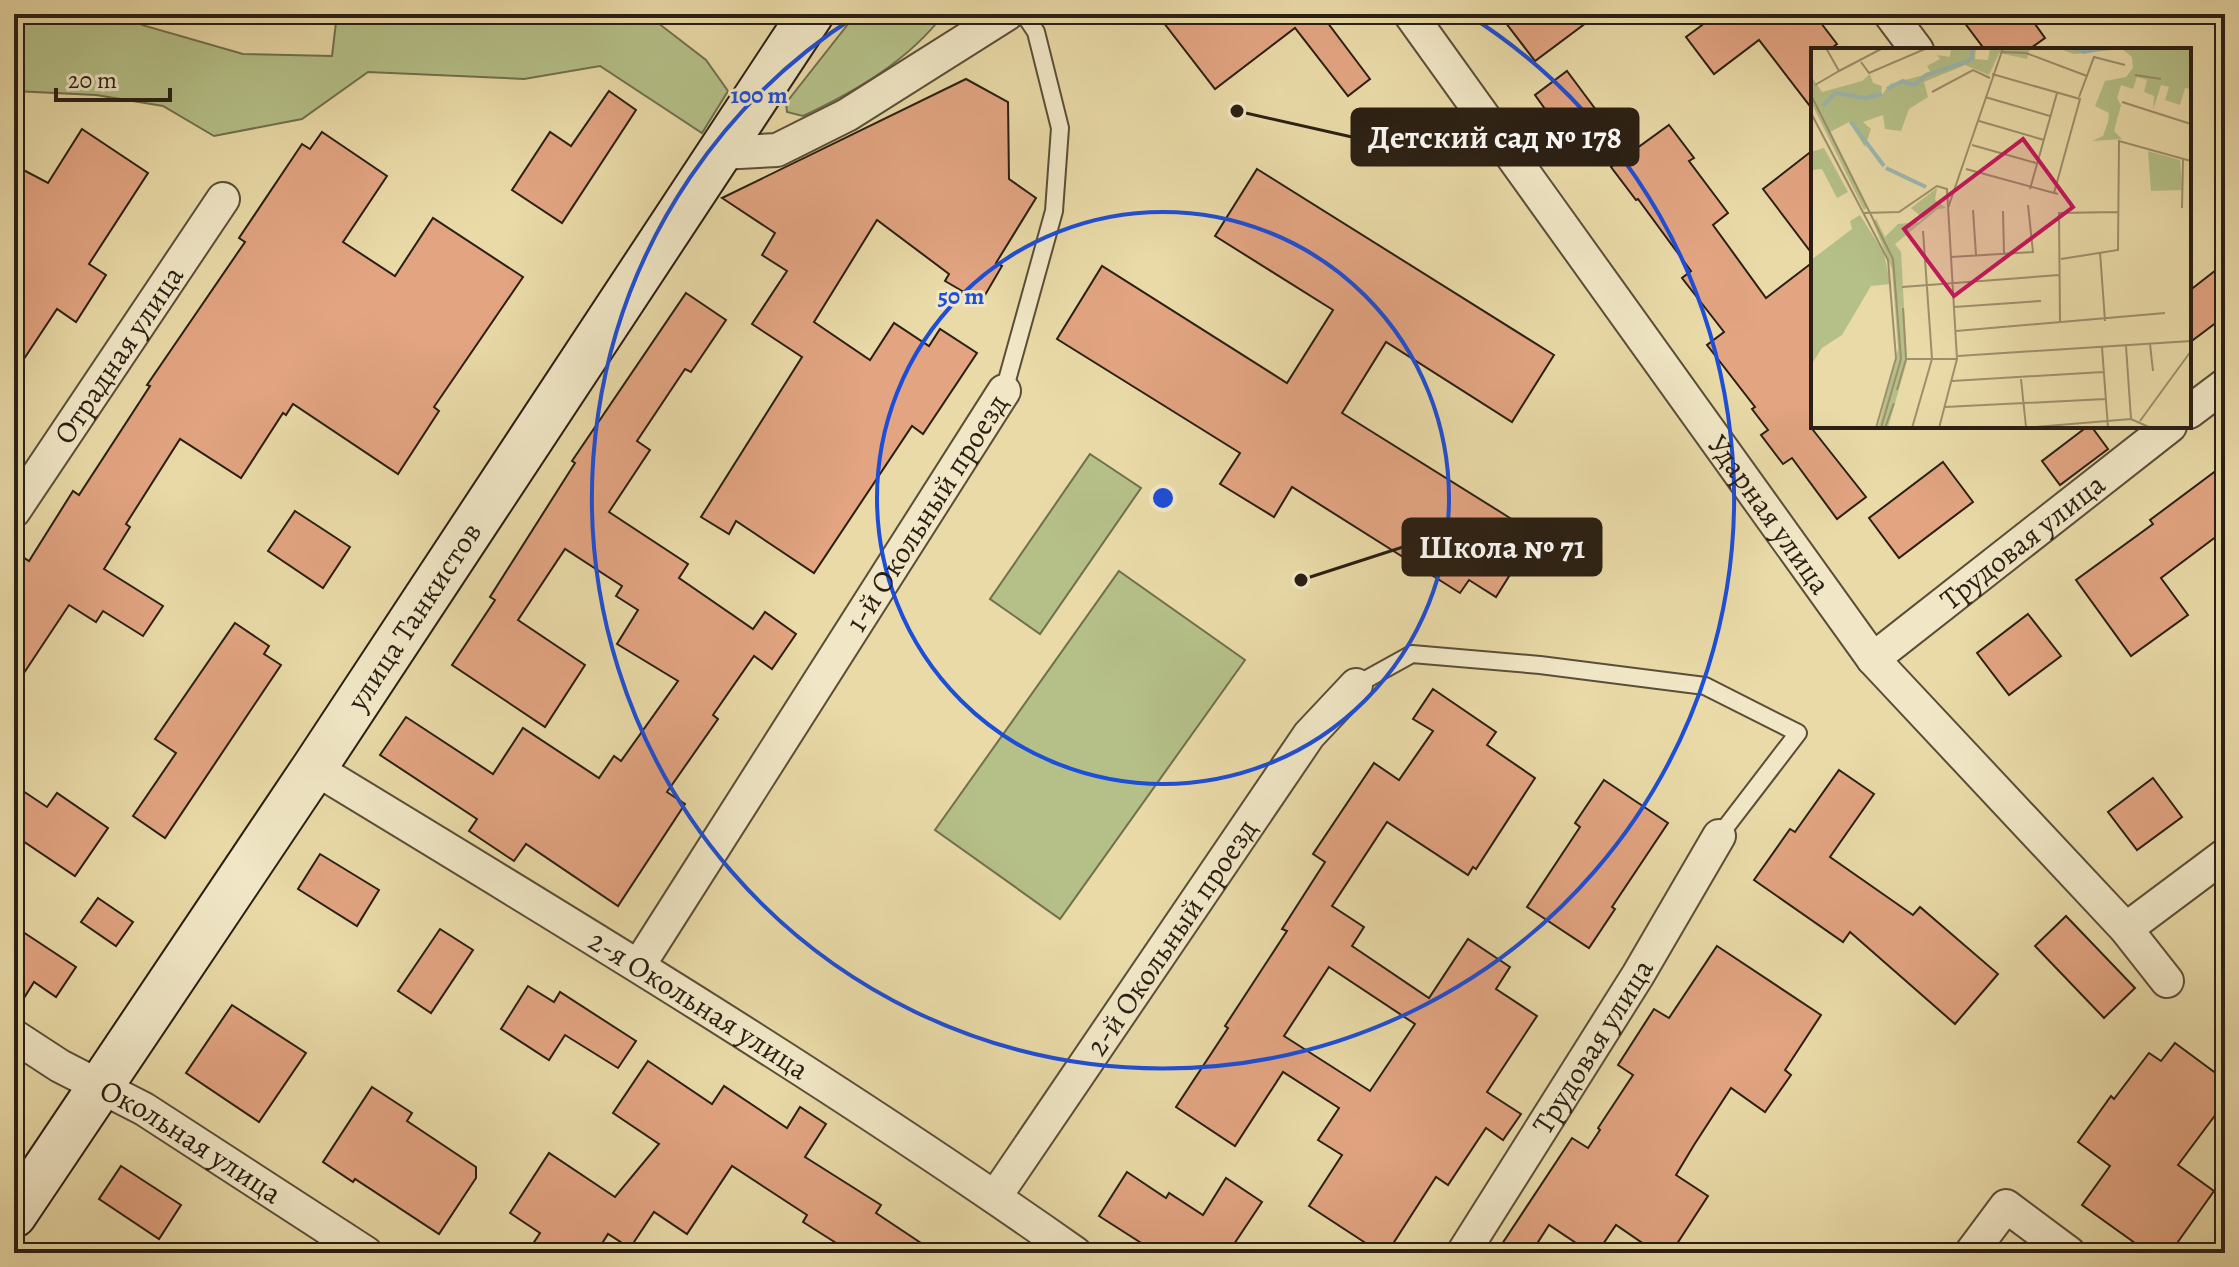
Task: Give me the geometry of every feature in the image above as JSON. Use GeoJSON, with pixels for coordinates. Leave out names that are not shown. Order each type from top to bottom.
{"type":"FeatureCollection","features":[{"type":"Feature","properties":{"kind":"main road","name":"улица Танкистов"},"geometry":{"type":"LineString","coordinates":[[14,1215],[314,768],[811,14]]}},
{"type":"Feature","properties":{"kind":"street"},"geometry":{"type":"LineString","coordinates":[[720,153],[777,150],[847,115],[1007,14]]}},
{"type":"Feature","properties":{"kind":"street","name":"Ударная улица"},"geometry":{"type":"LineString","coordinates":[[1410,14],[1873,659],[2126,929],[2167,981]]}},
{"type":"Feature","properties":{"kind":"street"},"geometry":{"type":"LineString","coordinates":[[1890,14],[1916,48]]}},
{"type":"Feature","properties":{"kind":"street","name":"Отрадная улица"},"geometry":{"type":"LineString","coordinates":[[14,511],[223,199]]}},
{"type":"Feature","properties":{"kind":"street"},"geometry":{"type":"LineString","coordinates":[[2191,410],[2225,385]]}},
{"type":"Feature","properties":{"kind":"street","name":"1-й Окольный проезд"},"geometry":{"type":"LineString","coordinates":[[639,965],[1004,391]]}},
{"type":"Feature","properties":{"kind":"street","name":"Трудовая улица"},"geometry":{"type":"LineString","coordinates":[[1873,659],[2167,428]]}},
{"type":"Feature","properties":{"kind":"street","name":"2-й Окольный проезд"},"geometry":{"type":"LineString","coordinates":[[995,1197],[1309,735],[1356,685]]}},
{"type":"Feature","properties":{"kind":"street","name":"2-я Окольная улица"},"geometry":{"type":"LineString","coordinates":[[314,768],[639,965],[995,1197],[1075,1253]]}},
{"type":"Feature","properties":{"kind":"street","name":"Трудовая улица"},"geometry":{"type":"LineString","coordinates":[[1463,1253],[1638,975],[1719,836]]}},
{"type":"Feature","properties":{"kind":"street"},"geometry":{"type":"LineString","coordinates":[[2126,929],[2225,855]]}},
{"type":"Feature","properties":{"kind":"street","name":"Окольная улица"},"geometry":{"type":"LineString","coordinates":[[14,1036],[60,1066],[144,1109],[366,1253]]}},
{"type":"Feature","properties":{"kind":"street"},"geometry":{"type":"LineString","coordinates":[[1971,1253],[2006,1206],[2069,1253]]}},
{"type":"Feature","properties":{"kind":"lane","name":"1-й Окольный проезд"},"geometry":{"type":"LineString","coordinates":[[1004,391],[1054,211],[1060,128],[1036,32],[1024,14]]}},
{"type":"Feature","properties":{"kind":"lane"},"geometry":{"type":"LineString","coordinates":[[1356,685],[1412,654],[1540,665],[1705,686],[1798,733],[1719,836]]}},
{"type":"Feature","properties":{"kind":"green space"},"geometry":{"type":"Polygon","coordinates":[[[14,14],[136,14],[142,25],[243,54],[332,56],[337,14],[655,14],[658,23],[706,60],[728,91],[702,133],[600,66],[524,79],[368,72],[302,119],[214,136],[163,106],[96,95],[14,91],[14,14]]]}},
{"type":"Feature","properties":{"kind":"green space"},"geometry":{"type":"Polygon","coordinates":[[[856,14],[944,14],[898,60],[861,85],[803,116],[787,112],[786,103],[856,14]]]}},
{"type":"Feature","properties":{"kind":"green space"},"geometry":{"type":"Polygon","coordinates":[[[1090,454],[1141,488],[1040,634],[990,599],[1090,454]]]}},
{"type":"Feature","properties":{"kind":"green space"},"geometry":{"type":"Polygon","coordinates":[[[1119,571],[1245,660],[1060,919],[935,830],[1119,571]]]}},
{"type":"Feature","properties":{"kind":"building"},"geometry":{"type":"Polygon","coordinates":[[[1157,14],[1321,14],[1370,79],[1348,96],[1295,28],[1215,89],[1157,14]]]}},
{"type":"Feature","properties":{"kind":"building"},"geometry":{"type":"Polygon","coordinates":[[[1499,14],[1598,14],[1535,61],[1499,14]]]}},
{"type":"Feature","properties":{"kind":"building"},"geometry":{"type":"Polygon","coordinates":[[[1717,14],[1814,14],[1837,44],[1832,48],[1811,48],[1811,107],[1759,40],[1714,74],[1686,37],[1717,14]]]}},
{"type":"Feature","properties":{"kind":"building"},"geometry":{"type":"Polygon","coordinates":[[[1958,14],[2028,14],[2045,38],[2031,48],[1984,48],[1958,14]]]}},
{"type":"Feature","properties":{"kind":"building"},"geometry":{"type":"Polygon","coordinates":[[[1567,71],[1611,130],[1578,155],[1535,95],[1567,71]]]}},
{"type":"Feature","properties":{"kind":"building"},"geometry":{"type":"Polygon","coordinates":[[[966,79],[1008,102],[1009,179],[1036,198],[996,263],[1002,266],[981,302],[945,281],[949,274],[877,220],[814,322],[870,360],[894,323],[929,346],[940,329],[977,353],[923,434],[912,426],[814,573],[736,521],[729,534],[701,517],[802,357],[752,324],[787,271],[762,255],[775,233],[722,198],[966,79]]]}},
{"type":"Feature","properties":{"kind":"building"},"geometry":{"type":"Polygon","coordinates":[[[609,91],[636,110],[562,223],[512,190],[550,132],[571,146],[609,91]]]}},
{"type":"Feature","properties":{"kind":"building"},"geometry":{"type":"Polygon","coordinates":[[[1669,125],[1694,158],[1689,161],[1728,213],[1713,225],[1766,298],[1811,264],[1811,428],[1866,497],[1837,519],[1792,458],[1783,464],[1761,435],[1768,430],[1752,409],[1755,407],[1707,345],[1724,332],[1682,278],[1691,271],[1611,167],[1669,125]]]}},
{"type":"Feature","properties":{"kind":"building"},"geometry":{"type":"Polygon","coordinates":[[[82,129],[148,173],[89,264],[106,275],[76,322],[57,309],[14,374],[14,165],[48,183],[82,129]]]}},
{"type":"Feature","properties":{"kind":"building"},"geometry":{"type":"Polygon","coordinates":[[[322,132],[387,176],[343,242],[395,276],[433,218],[523,277],[434,407],[439,411],[398,474],[293,404],[286,415],[283,413],[241,478],[180,439],[126,524],[130,527],[104,569],[163,606],[143,636],[103,611],[96,622],[69,605],[14,688],[14,551],[29,561],[73,491],[79,495],[150,386],[147,385],[245,242],[239,238],[302,144],[310,149],[322,132]]]}},
{"type":"Feature","properties":{"kind":"building"},"geometry":{"type":"Polygon","coordinates":[[[1811,152],[1811,252],[1763,189],[1811,152]]]}},
{"type":"Feature","properties":{"kind":"building"},"geometry":{"type":"Polygon","coordinates":[[[1257,169],[1554,355],[1512,422],[1386,342],[1342,413],[1510,518],[1491,549],[1516,565],[1496,597],[1469,580],[1460,593],[1292,487],[1274,517],[1220,484],[1240,453],[1057,339],[1102,266],[1287,383],[1333,310],[1215,236],[1257,169]]]}},
{"type":"Feature","properties":{"kind":"building"},"geometry":{"type":"Polygon","coordinates":[[[2225,263],[2225,316],[2191,342],[2191,289],[2225,263]]]}},
{"type":"Feature","properties":{"kind":"building"},"geometry":{"type":"Polygon","coordinates":[[[686,293],[726,320],[691,372],[685,369],[637,441],[650,450],[609,512],[688,564],[679,578],[753,629],[765,612],[796,634],[772,669],[754,656],[713,715],[718,719],[667,792],[685,804],[618,906],[526,844],[514,861],[469,831],[477,819],[380,755],[406,717],[493,774],[523,728],[599,778],[614,756],[621,761],[678,681],[617,644],[638,610],[616,596],[622,586],[565,549],[518,620],[585,665],[545,727],[452,665],[495,600],[490,597],[575,463],[572,461],[686,293]]]}},
{"type":"Feature","properties":{"kind":"building"},"geometry":{"type":"Polygon","coordinates":[[[2085,428],[2092,428],[2108,449],[2060,485],[2042,461],[2085,428]]]}},
{"type":"Feature","properties":{"kind":"building"},"geometry":{"type":"Polygon","coordinates":[[[1943,462],[1973,502],[1899,558],[1869,518],[1943,462]]]}},
{"type":"Feature","properties":{"kind":"building"},"geometry":{"type":"Polygon","coordinates":[[[2225,464],[2225,530],[2161,578],[2188,615],[2131,656],[2076,580],[2153,524],[2150,520],[2225,464]]]}},
{"type":"Feature","properties":{"kind":"building"},"geometry":{"type":"Polygon","coordinates":[[[295,511],[350,547],[323,588],[268,551],[295,511]]]}},
{"type":"Feature","properties":{"kind":"building"},"geometry":{"type":"Polygon","coordinates":[[[2028,614],[2061,656],[2009,695],[1977,653],[2028,614]]]}},
{"type":"Feature","properties":{"kind":"building"},"geometry":{"type":"Polygon","coordinates":[[[235,623],[269,646],[264,654],[281,665],[165,838],[133,816],[176,753],[155,739],[235,623]]]}},
{"type":"Feature","properties":{"kind":"building"},"geometry":{"type":"Polygon","coordinates":[[[1433,689],[1496,732],[1487,745],[1535,778],[1476,869],[1473,867],[1468,875],[1387,822],[1332,906],[1364,927],[1352,946],[1429,998],[1468,939],[1510,967],[1496,989],[1537,1016],[1487,1092],[1521,1114],[1503,1140],[1486,1128],[1448,1185],[1436,1177],[1387,1253],[1381,1253],[1309,1206],[1342,1155],[1318,1140],[1339,1108],[1283,1072],[1235,1146],[1176,1107],[1287,931],[1282,929],[1325,862],[1313,854],[1374,763],[1399,780],[1433,731],[1413,719],[1433,689]],[[1329,967],[1284,1036],[1370,1091],[1415,1024],[1329,967]]]}},
{"type":"Feature","properties":{"kind":"building"},"geometry":{"type":"Polygon","coordinates":[[[1839,770],[1874,794],[1830,857],[1913,915],[1920,907],[1998,974],[1955,1024],[1850,932],[1843,942],[1754,880],[1790,829],[1795,832],[1839,770]]]}},
{"type":"Feature","properties":{"kind":"building"},"geometry":{"type":"Polygon","coordinates":[[[2153,778],[2182,817],[2137,850],[2108,812],[2153,778]]]}},
{"type":"Feature","properties":{"kind":"building"},"geometry":{"type":"Polygon","coordinates":[[[1604,780],[1668,823],[1612,907],[1615,909],[1589,948],[1527,907],[1580,827],[1575,823],[1604,780]]]}},
{"type":"Feature","properties":{"kind":"building"},"geometry":{"type":"Polygon","coordinates":[[[14,785],[47,807],[57,793],[108,828],[75,876],[14,835],[14,785]]]}},
{"type":"Feature","properties":{"kind":"building"},"geometry":{"type":"Polygon","coordinates":[[[320,854],[379,890],[357,926],[298,889],[320,854]]]}},
{"type":"Feature","properties":{"kind":"building"},"geometry":{"type":"Polygon","coordinates":[[[98,898],[133,922],[116,946],[81,922],[98,898]]]}},
{"type":"Feature","properties":{"kind":"building"},"geometry":{"type":"Polygon","coordinates":[[[2066,916],[2135,988],[2104,1018],[2035,946],[2066,916]]]}},
{"type":"Feature","properties":{"kind":"building"},"geometry":{"type":"Polygon","coordinates":[[[14,926],[76,967],[56,997],[34,982],[14,1014],[14,926]]]}},
{"type":"Feature","properties":{"kind":"building"},"geometry":{"type":"Polygon","coordinates":[[[440,929],[473,950],[431,1013],[398,991],[440,929]]]}},
{"type":"Feature","properties":{"kind":"building"},"geometry":{"type":"Polygon","coordinates":[[[1717,946],[1821,1015],[1785,1070],[1791,1075],[1765,1112],[1731,1088],[1694,1145],[1676,1175],[1708,1196],[1671,1253],[1657,1253],[1616,1225],[1597,1253],[1591,1253],[1549,1225],[1531,1253],[1496,1253],[1572,1138],[1588,1148],[1600,1130],[1598,1128],[1633,1075],[1618,1065],[1654,1009],[1669,1018],[1717,946]]]}},
{"type":"Feature","properties":{"kind":"building"},"geometry":{"type":"Polygon","coordinates":[[[528,986],[554,1002],[560,992],[636,1041],[618,1068],[565,1035],[549,1060],[501,1029],[528,986]]]}},
{"type":"Feature","properties":{"kind":"building"},"geometry":{"type":"Polygon","coordinates":[[[232,1005],[306,1053],[259,1122],[186,1073],[232,1005]]]}},
{"type":"Feature","properties":{"kind":"building"},"geometry":{"type":"Polygon","coordinates":[[[2175,1043],[2225,1080],[2225,1102],[2178,1165],[2214,1191],[2170,1253],[2149,1253],[2082,1205],[2110,1166],[2078,1142],[2111,1096],[2114,1099],[2149,1053],[2161,1061],[2175,1043]]]}},
{"type":"Feature","properties":{"kind":"building"},"geometry":{"type":"Polygon","coordinates":[[[648,1061],[712,1104],[724,1086],[787,1128],[800,1107],[826,1124],[805,1157],[881,1205],[876,1213],[936,1253],[852,1253],[803,1222],[807,1215],[732,1166],[687,1234],[654,1212],[630,1248],[608,1234],[596,1253],[527,1253],[540,1233],[510,1213],[549,1153],[615,1197],[659,1144],[613,1113],[648,1061]]]}},
{"type":"Feature","properties":{"kind":"building"},"geometry":{"type":"Polygon","coordinates":[[[372,1087],[412,1113],[407,1121],[476,1167],[476,1178],[439,1234],[355,1179],[353,1182],[323,1162],[372,1087]]]}},
{"type":"Feature","properties":{"kind":"building"},"geometry":{"type":"Polygon","coordinates":[[[121,1166],[181,1205],[159,1239],[99,1199],[121,1166]]]}},
{"type":"Feature","properties":{"kind":"building"},"geometry":{"type":"Polygon","coordinates":[[[1127,1172],[1166,1198],[1169,1193],[1203,1215],[1226,1178],[1262,1202],[1228,1253],[1157,1253],[1099,1216],[1127,1172]]]}},
{"type":"Feature","properties":{"kind":"place","name":"Детский сад № 178"},"geometry":{"type":"Point","coordinates":[1237,111]}},
{"type":"Feature","properties":{"kind":"place","name":"Школа № 71"},"geometry":{"type":"Point","coordinates":[1301,580]}}]}
